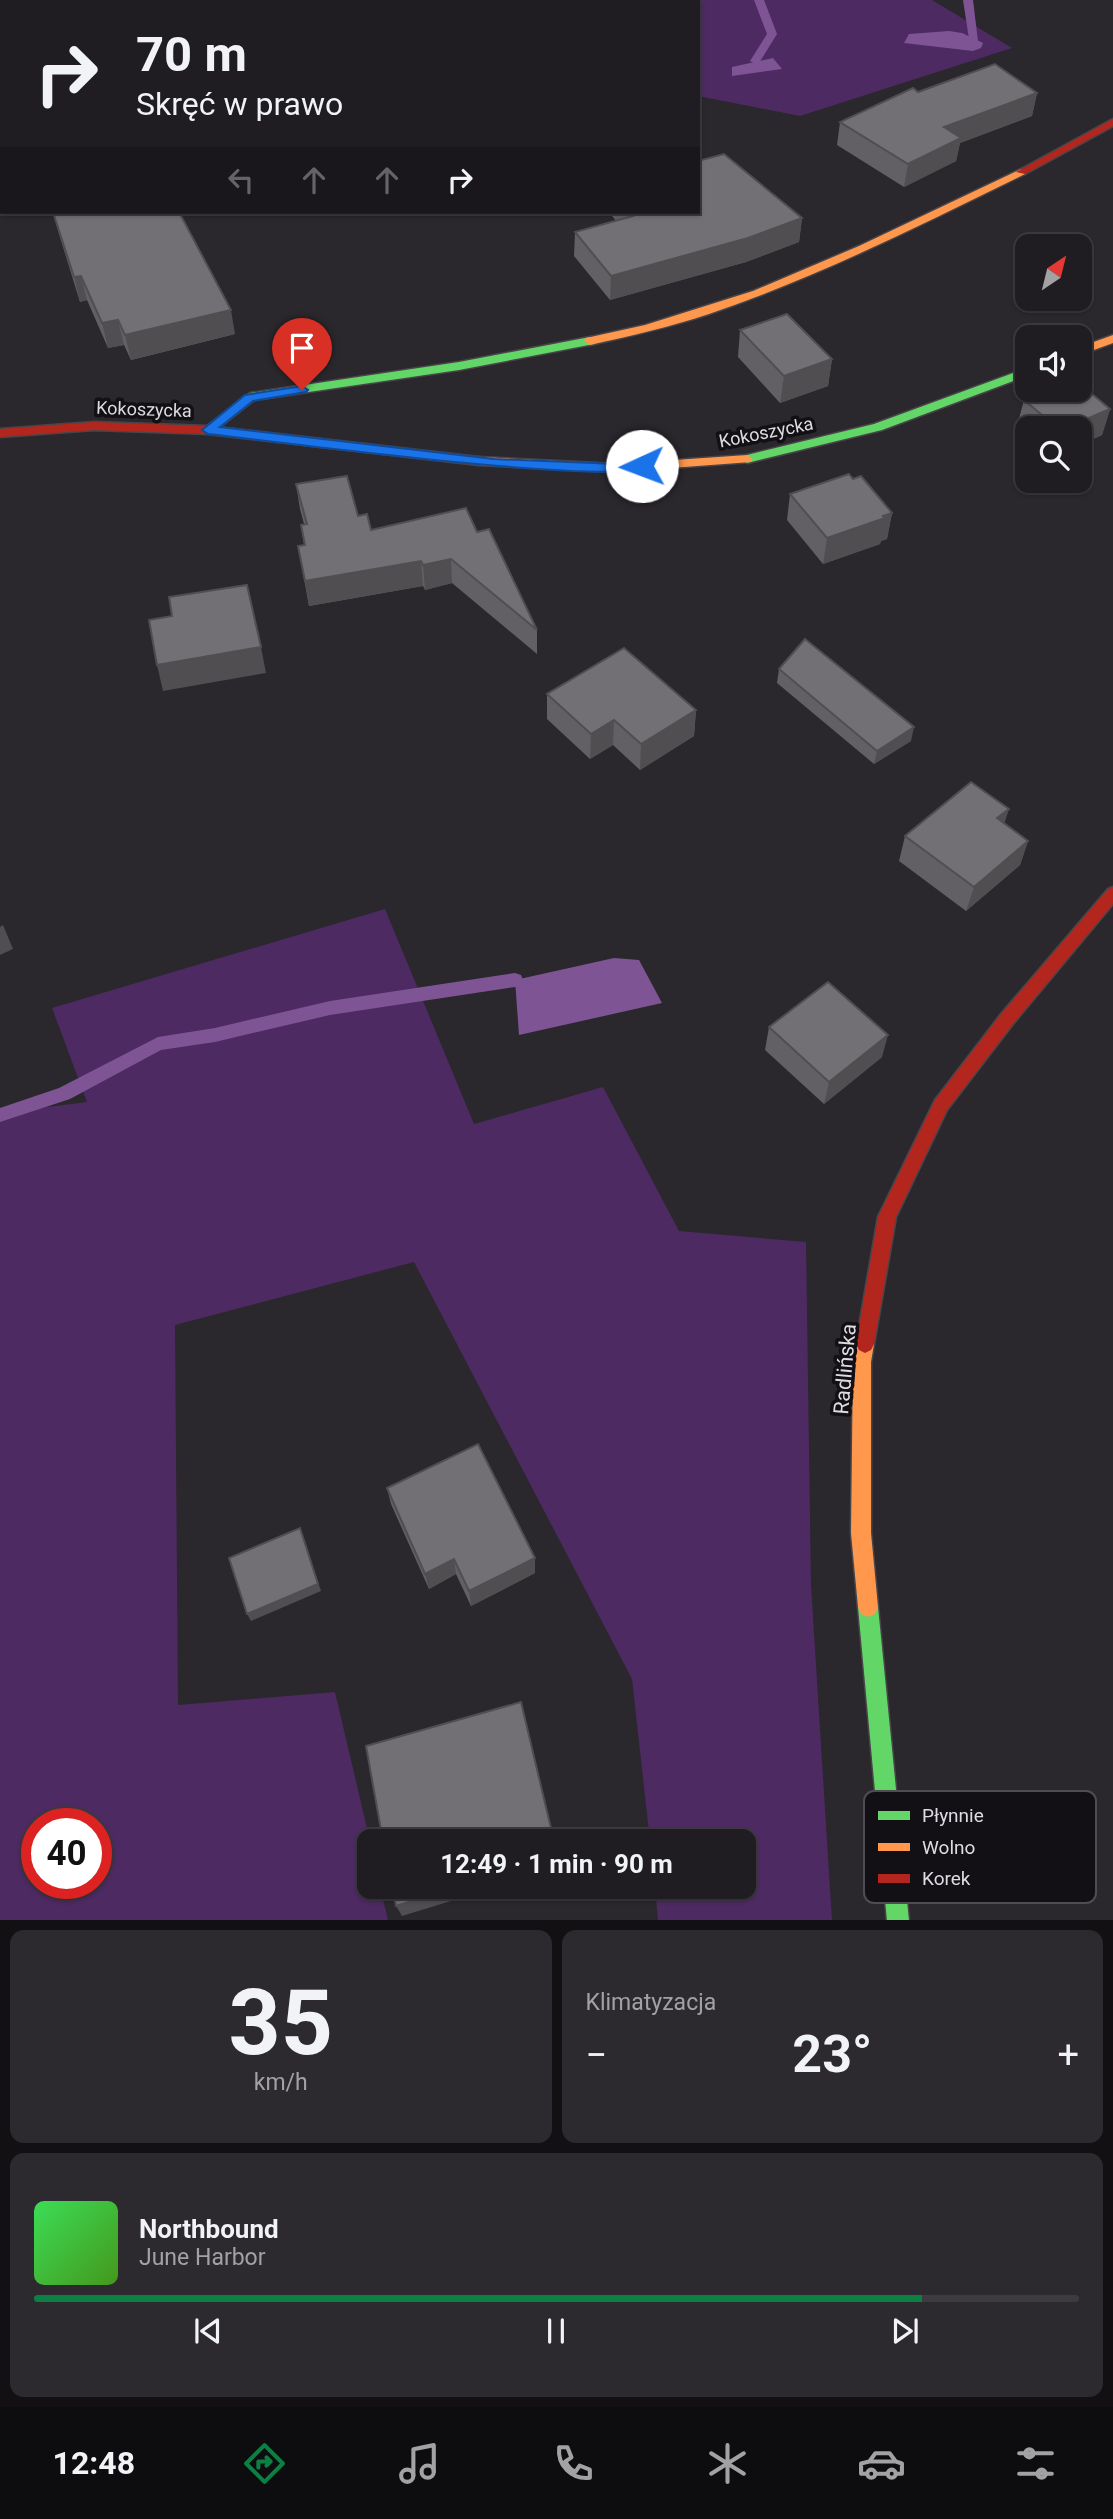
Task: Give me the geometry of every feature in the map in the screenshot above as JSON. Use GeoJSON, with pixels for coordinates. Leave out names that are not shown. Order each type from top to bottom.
{"type":"FeatureCollection","features":[{"type":"Feature","properties":{"kind":"street"},"geometry":{"type":"LineString","coordinates":[[208,430],[250,397],[459,366],[645,331],[741,299],[849,256],[1045,160],[1113,122]]}},
{"type":"Feature","properties":{"kind":"street"},"geometry":{"type":"LineString","coordinates":[[1092,347],[1113,339]]}},
{"type":"Feature","properties":{"kind":"street","name":"Kokoszycka"},"geometry":{"type":"LineString","coordinates":[[0,433],[94,426],[208,430],[494,463],[617,468],[743,460],[878,427],[1015,376]]}},
{"type":"Feature","properties":{"kind":"street","name":"Radlińska"},"geometry":{"type":"LineString","coordinates":[[886,1791],[861,1533],[862,1362],[887,1217],[941,1105],[1007,1019],[1113,893]]}},
{"type":"Feature","properties":{"kind":"shaded area"},"geometry":{"type":"Polygon","coordinates":[[[700,0],[932,0],[1012,48],[800,116],[700,96],[700,0]]]}},
{"type":"Feature","properties":{"kind":"shaded area"},"geometry":{"type":"Polygon","coordinates":[[[949,31],[962,33],[983,43],[981,48],[973,51],[904,43],[909,34],[949,31]]]}},
{"type":"Feature","properties":{"kind":"shaded area"},"geometry":{"type":"Polygon","coordinates":[[[773,58],[782,69],[732,76],[732,67],[773,58]]]}},
{"type":"Feature","properties":{"kind":"shaded area"},"geometry":{"type":"Polygon","coordinates":[[[385,909],[474,1124],[603,1087],[679,1231],[806,1242],[811,1585],[832,1920],[658,1920],[656,1899],[756,1899],[756,1829],[649,1829],[632,1679],[414,1262],[175,1325],[178,1705],[335,1692],[367,1829],[357,1829],[357,1899],[383,1899],[388,1920],[0,1920],[0,1113],[87,1102],[52,1008],[385,909]]]}},
{"type":"Feature","properties":{"kind":"shaded area"},"geometry":{"type":"Polygon","coordinates":[[[614,958],[639,960],[662,1003],[519,1035],[515,980],[614,958]]]}},
{"type":"Feature","properties":{"kind":"building"},"geometry":{"type":"Polygon","coordinates":[[[995,64],[1037,93],[944,127],[961,138],[908,164],[840,122],[913,88],[918,92],[995,64]]]}},
{"type":"Feature","properties":{"kind":"building"},"geometry":{"type":"Polygon","coordinates":[[[724,154],[802,218],[748,238],[611,276],[575,232],[633,216],[631,214],[700,214],[700,160],[724,154]]]}},
{"type":"Feature","properties":{"kind":"building"},"geometry":{"type":"Polygon","coordinates":[[[54,214],[180,214],[231,310],[125,335],[118,320],[102,323],[81,276],[74,277],[54,214]]]}},
{"type":"Feature","properties":{"kind":"building"},"geometry":{"type":"Polygon","coordinates":[[[787,314],[832,359],[784,376],[740,330],[787,314]]]}},
{"type":"Feature","properties":{"kind":"building"},"geometry":{"type":"Polygon","coordinates":[[[1092,394],[1110,409],[1092,417],[1043,416],[1026,402],[1092,402],[1092,394]]]}},
{"type":"Feature","properties":{"kind":"building"},"geometry":{"type":"Polygon","coordinates":[[[849,474],[853,479],[861,476],[892,513],[883,516],[885,518],[827,538],[790,494],[849,474]]]}},
{"type":"Feature","properties":{"kind":"building"},"geometry":{"type":"Polygon","coordinates":[[[347,476],[358,516],[367,514],[371,530],[466,508],[477,532],[489,529],[537,630],[451,559],[423,565],[421,561],[305,581],[298,546],[305,545],[301,525],[307,524],[296,484],[347,476]]]}},
{"type":"Feature","properties":{"kind":"building"},"geometry":{"type":"Polygon","coordinates":[[[247,585],[261,647],[157,665],[149,620],[172,616],[169,597],[247,585]]]}},
{"type":"Feature","properties":{"kind":"building"},"geometry":{"type":"Polygon","coordinates":[[[805,639],[914,727],[877,751],[779,669],[805,639]]]}},
{"type":"Feature","properties":{"kind":"building"},"geometry":{"type":"Polygon","coordinates":[[[624,648],[696,710],[641,744],[614,720],[591,734],[547,694],[624,648]]]}},
{"type":"Feature","properties":{"kind":"building"},"geometry":{"type":"Polygon","coordinates":[[[971,782],[1009,809],[997,818],[1028,841],[974,887],[905,836],[971,782]]]}},
{"type":"Feature","properties":{"kind":"building"},"geometry":{"type":"Polygon","coordinates":[[[828,982],[888,1035],[829,1082],[769,1027],[828,982]]]}},
{"type":"Feature","properties":{"kind":"building"},"geometry":{"type":"Polygon","coordinates":[[[478,1444],[535,1558],[469,1591],[454,1559],[425,1574],[387,1488],[478,1444]]]}},
{"type":"Feature","properties":{"kind":"building"},"geometry":{"type":"Polygon","coordinates":[[[300,1528],[318,1584],[247,1614],[229,1558],[300,1528]]]}},
{"type":"Feature","properties":{"kind":"building"},"geometry":{"type":"Polygon","coordinates":[[[521,1702],[551,1829],[381,1829],[366,1746],[521,1702]]]}},
{"type":"Feature","properties":{"kind":"building"},"geometry":{"type":"Polygon","coordinates":[[[395,1899],[418,1899],[396,1906],[395,1899]]]}},
{"type":"Feature","properties":{"kind":"waterway"},"geometry":{"type":"LineString","coordinates":[[755,61],[772,34],[759,0]]}},
{"type":"Feature","properties":{"kind":"waterway"},"geometry":{"type":"LineString","coordinates":[[968,0],[974,39]]}},
{"type":"Feature","properties":{"kind":"waterway"},"geometry":{"type":"LineString","coordinates":[[0,1115],[64,1094],[158,1044],[215,1035],[330,1008],[515,980]]}},
{"type":"Feature","properties":{"kind":"traffic: fast"},"geometry":{"type":"LineString","coordinates":[[208,430],[250,397],[459,366],[590,341]]}},
{"type":"Feature","properties":{"kind":"traffic: fast"},"geometry":{"type":"LineString","coordinates":[[747,459],[878,427],[1015,376]]}},
{"type":"Feature","properties":{"kind":"traffic: fast"},"geometry":{"type":"LineString","coordinates":[[868,1607],[886,1791]]}},
{"type":"Feature","properties":{"kind":"traffic: fast"},"geometry":{"type":"LineString","coordinates":[[896,1903],[898,1920]]}},
{"type":"Feature","properties":{"kind":"traffic: slow"},"geometry":{"type":"LineString","coordinates":[[590,341],[647,328],[757,293],[863,248],[1021,172]]}},
{"type":"Feature","properties":{"kind":"traffic: slow"},"geometry":{"type":"LineString","coordinates":[[1092,347],[1113,339]]}},
{"type":"Feature","properties":{"kind":"traffic: slow"},"geometry":{"type":"LineString","coordinates":[[479,461],[617,468],[747,459]]}},
{"type":"Feature","properties":{"kind":"traffic: slow"},"geometry":{"type":"LineString","coordinates":[[865,1344],[862,1362],[861,1533],[868,1607]]}},
{"type":"Feature","properties":{"kind":"traffic: jam"},"geometry":{"type":"LineString","coordinates":[[1021,172],[1113,122]]}},
{"type":"Feature","properties":{"kind":"traffic: jam"},"geometry":{"type":"LineString","coordinates":[[0,433],[94,426],[208,430],[479,461]]}},
{"type":"Feature","properties":{"kind":"traffic: jam"},"geometry":{"type":"LineString","coordinates":[[865,1344],[887,1217],[941,1105],[1007,1019],[1113,893]]}},
{"type":"Feature","properties":{"kind":"route"},"geometry":{"type":"LineString","coordinates":[[302,390],[250,397],[208,430],[494,463],[617,468],[642,466]]}}]}
